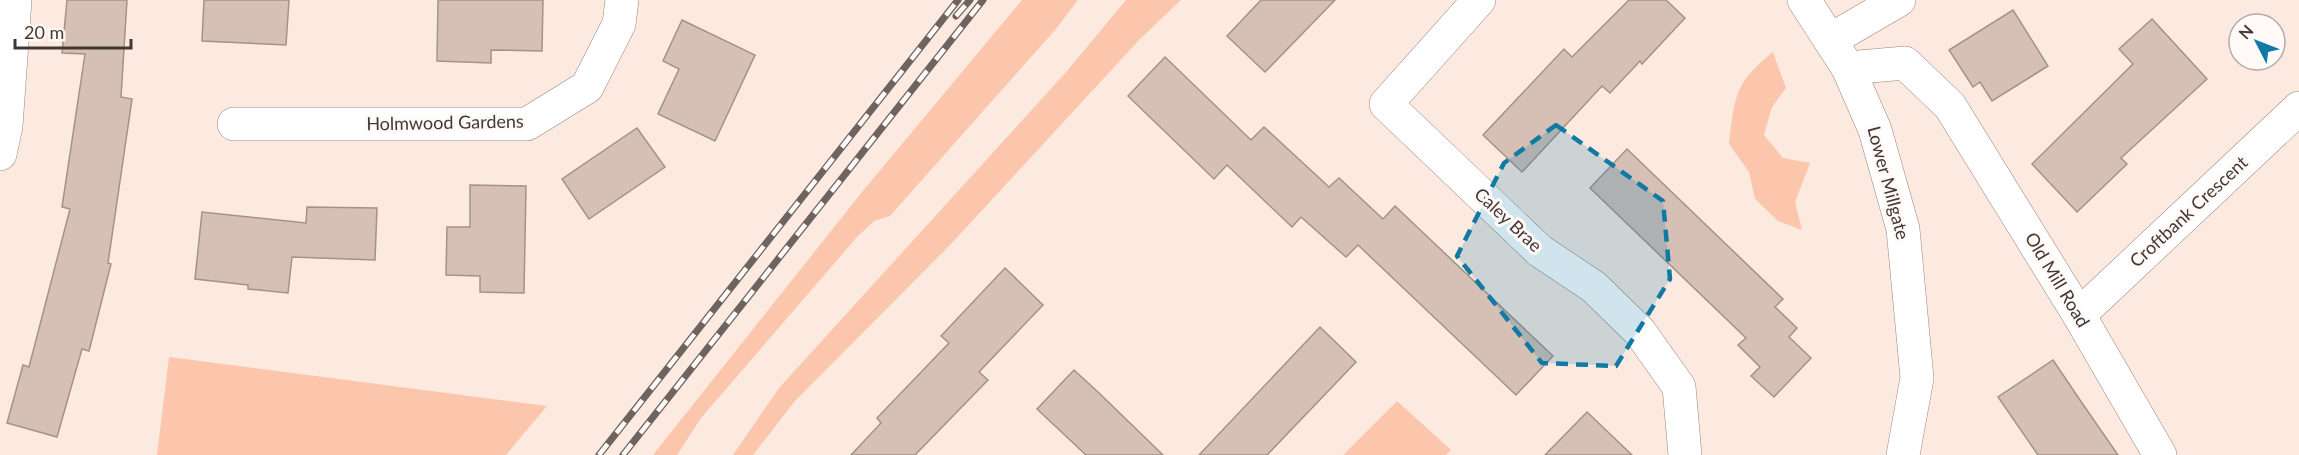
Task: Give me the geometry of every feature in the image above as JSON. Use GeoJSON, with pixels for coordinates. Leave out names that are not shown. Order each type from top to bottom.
{"type":"FeatureCollection","features":[{"type":"Feature","properties":{"kind":"street"},"geometry":{"type":"LineString","coordinates":[[0,154],[6,126],[15,0]]}},
{"type":"Feature","properties":{"kind":"street","name":"Holmwood Gardens"},"geometry":{"type":"LineString","coordinates":[[234,124],[526,124],[587,87],[619,24],[622,0]]}},
{"type":"Feature","properties":{"kind":"street","name":"Caley Brae"},"geometry":{"type":"LineString","coordinates":[[1479,0],[1386,104],[1540,251],[1594,287],[1640,332],[1679,387],[1686,455]]}},
{"type":"Feature","properties":{"kind":"street","name":"Lower Millgate"},"geometry":{"type":"LineString","coordinates":[[1804,0],[1832,39],[1848,68],[1875,130],[1903,229],[1917,378],[1903,455]]}},
{"type":"Feature","properties":{"kind":"street"},"geometry":{"type":"LineString","coordinates":[[1832,39],[1899,0]]}},
{"type":"Feature","properties":{"kind":"street","name":"Old Mill Road"},"geometry":{"type":"LineString","coordinates":[[1848,68],[1905,63],[1950,106],[2079,315],[2160,455]]}},
{"type":"Feature","properties":{"kind":"street","name":"Croftbank Crescent"},"geometry":{"type":"LineString","coordinates":[[2079,315],[2299,108]]}},
{"type":"Feature","properties":{"kind":"highlighted area"},"geometry":{"type":"Polygon","coordinates":[[[1556,125],[1663,201],[1670,279],[1616,366],[1542,363],[1457,256],[1504,163],[1556,125]]]}},
{"type":"Feature","properties":{"kind":"shaded area"},"geometry":{"type":"Polygon","coordinates":[[[1022,0],[1078,0],[1055,30],[890,216],[874,221],[857,237],[701,418],[677,455],[653,455],[862,192],[1022,0]]]}},
{"type":"Feature","properties":{"kind":"shaded area"},"geometry":{"type":"Polygon","coordinates":[[[1126,0],[1181,0],[1140,39],[951,244],[795,401],[753,455],[733,455],[779,388],[1067,71],[1126,0]]]}},
{"type":"Feature","properties":{"kind":"shaded area"},"geometry":{"type":"Polygon","coordinates":[[[1773,52],[1786,88],[1772,107],[1764,135],[1783,158],[1810,163],[1795,202],[1802,230],[1778,221],[1755,199],[1749,172],[1729,144],[1735,102],[1739,92],[1751,73],[1773,52]]]}},
{"type":"Feature","properties":{"kind":"shaded area"},"geometry":{"type":"Polygon","coordinates":[[[169,357],[547,406],[506,455],[157,455],[169,357]]]}},
{"type":"Feature","properties":{"kind":"shaded area"},"geometry":{"type":"Polygon","coordinates":[[[1397,401],[1451,450],[1446,455],[1343,455],[1397,401]]]}},
{"type":"Feature","properties":{"kind":"building"},"geometry":{"type":"Polygon","coordinates":[[[67,0],[127,0],[121,97],[132,99],[108,263],[111,264],[89,351],[82,349],[57,437],[7,423],[23,365],[29,367],[70,209],[62,207],[85,54],[62,53],[67,0]]]}},
{"type":"Feature","properties":{"kind":"building"},"geometry":{"type":"Polygon","coordinates":[[[204,0],[289,0],[286,45],[202,41],[204,0]]]}},
{"type":"Feature","properties":{"kind":"building"},"geometry":{"type":"Polygon","coordinates":[[[438,0],[543,0],[542,51],[491,50],[491,63],[437,61],[438,0]]]}},
{"type":"Feature","properties":{"kind":"building"},"geometry":{"type":"Polygon","coordinates":[[[1261,0],[1335,0],[1265,72],[1227,36],[1261,0]]]}},
{"type":"Feature","properties":{"kind":"building"},"geometry":{"type":"Polygon","coordinates":[[[1629,0],[1666,0],[1685,18],[1642,64],[1640,61],[1610,93],[1602,86],[1522,172],[1483,135],[1564,49],[1572,57],[1629,0]]]}},
{"type":"Feature","properties":{"kind":"building"},"geometry":{"type":"Polygon","coordinates":[[[2013,10],[2048,66],[1992,101],[1980,82],[1973,87],[1949,50],[2013,10]]]}},
{"type":"Feature","properties":{"kind":"building"},"geometry":{"type":"Polygon","coordinates":[[[2152,19],[2207,79],[2121,158],[2127,164],[2077,212],[2032,164],[2133,64],[2119,49],[2152,19]]]}},
{"type":"Feature","properties":{"kind":"building"},"geometry":{"type":"Polygon","coordinates":[[[682,20],[755,55],[715,141],[658,114],[679,69],[663,61],[682,20]]]}},
{"type":"Feature","properties":{"kind":"building"},"geometry":{"type":"Polygon","coordinates":[[[1165,57],[1251,140],[1264,127],[1329,187],[1339,178],[1383,219],[1395,206],[1553,356],[1516,395],[1358,245],[1346,257],[1301,217],[1292,227],[1227,165],[1214,179],[1128,96],[1165,57]]]}},
{"type":"Feature","properties":{"kind":"building"},"geometry":{"type":"Polygon","coordinates":[[[637,128],[665,167],[589,219],[562,179],[637,128]]]}},
{"type":"Feature","properties":{"kind":"building"},"geometry":{"type":"Polygon","coordinates":[[[1627,149],[1783,299],[1775,307],[1797,328],[1789,337],[1811,358],[1774,397],[1751,376],[1760,367],[1738,345],[1746,338],[1590,188],[1627,149]]]}},
{"type":"Feature","properties":{"kind":"building"},"geometry":{"type":"Polygon","coordinates":[[[470,185],[526,186],[524,293],[480,292],[480,276],[446,275],[447,227],[470,227],[470,185]]]}},
{"type":"Feature","properties":{"kind":"building"},"geometry":{"type":"Polygon","coordinates":[[[307,207],[377,208],[375,260],[292,257],[288,293],[248,289],[248,285],[195,279],[202,212],[306,223],[307,207]]]}},
{"type":"Feature","properties":{"kind":"building"},"geometry":{"type":"Polygon","coordinates":[[[1005,268],[1043,305],[979,372],[988,380],[915,455],[851,455],[881,423],[877,418],[949,343],[941,336],[1005,268]]]}},
{"type":"Feature","properties":{"kind":"building"},"geometry":{"type":"Polygon","coordinates":[[[1320,327],[1356,362],[1267,455],[1199,455],[1320,327]]]}},
{"type":"Feature","properties":{"kind":"building"},"geometry":{"type":"Polygon","coordinates":[[[2053,360],[2118,455],[2038,455],[1998,397],[2053,360]]]}},
{"type":"Feature","properties":{"kind":"building"},"geometry":{"type":"Polygon","coordinates":[[[1074,370],[1163,455],[1086,455],[1037,409],[1074,370]]]}},
{"type":"Feature","properties":{"kind":"building"},"geometry":{"type":"Polygon","coordinates":[[[1587,412],[1632,455],[1545,455],[1587,412]]]}},
{"type":"Feature","properties":{"kind":"railway"},"geometry":{"type":"LineString","coordinates":[[599,455],[958,0]]}},
{"type":"Feature","properties":{"kind":"railway"},"geometry":{"type":"LineString","coordinates":[[956,16],[970,0]]}},
{"type":"Feature","properties":{"kind":"railway"},"geometry":{"type":"LineString","coordinates":[[623,455],[983,0]]}}]}
